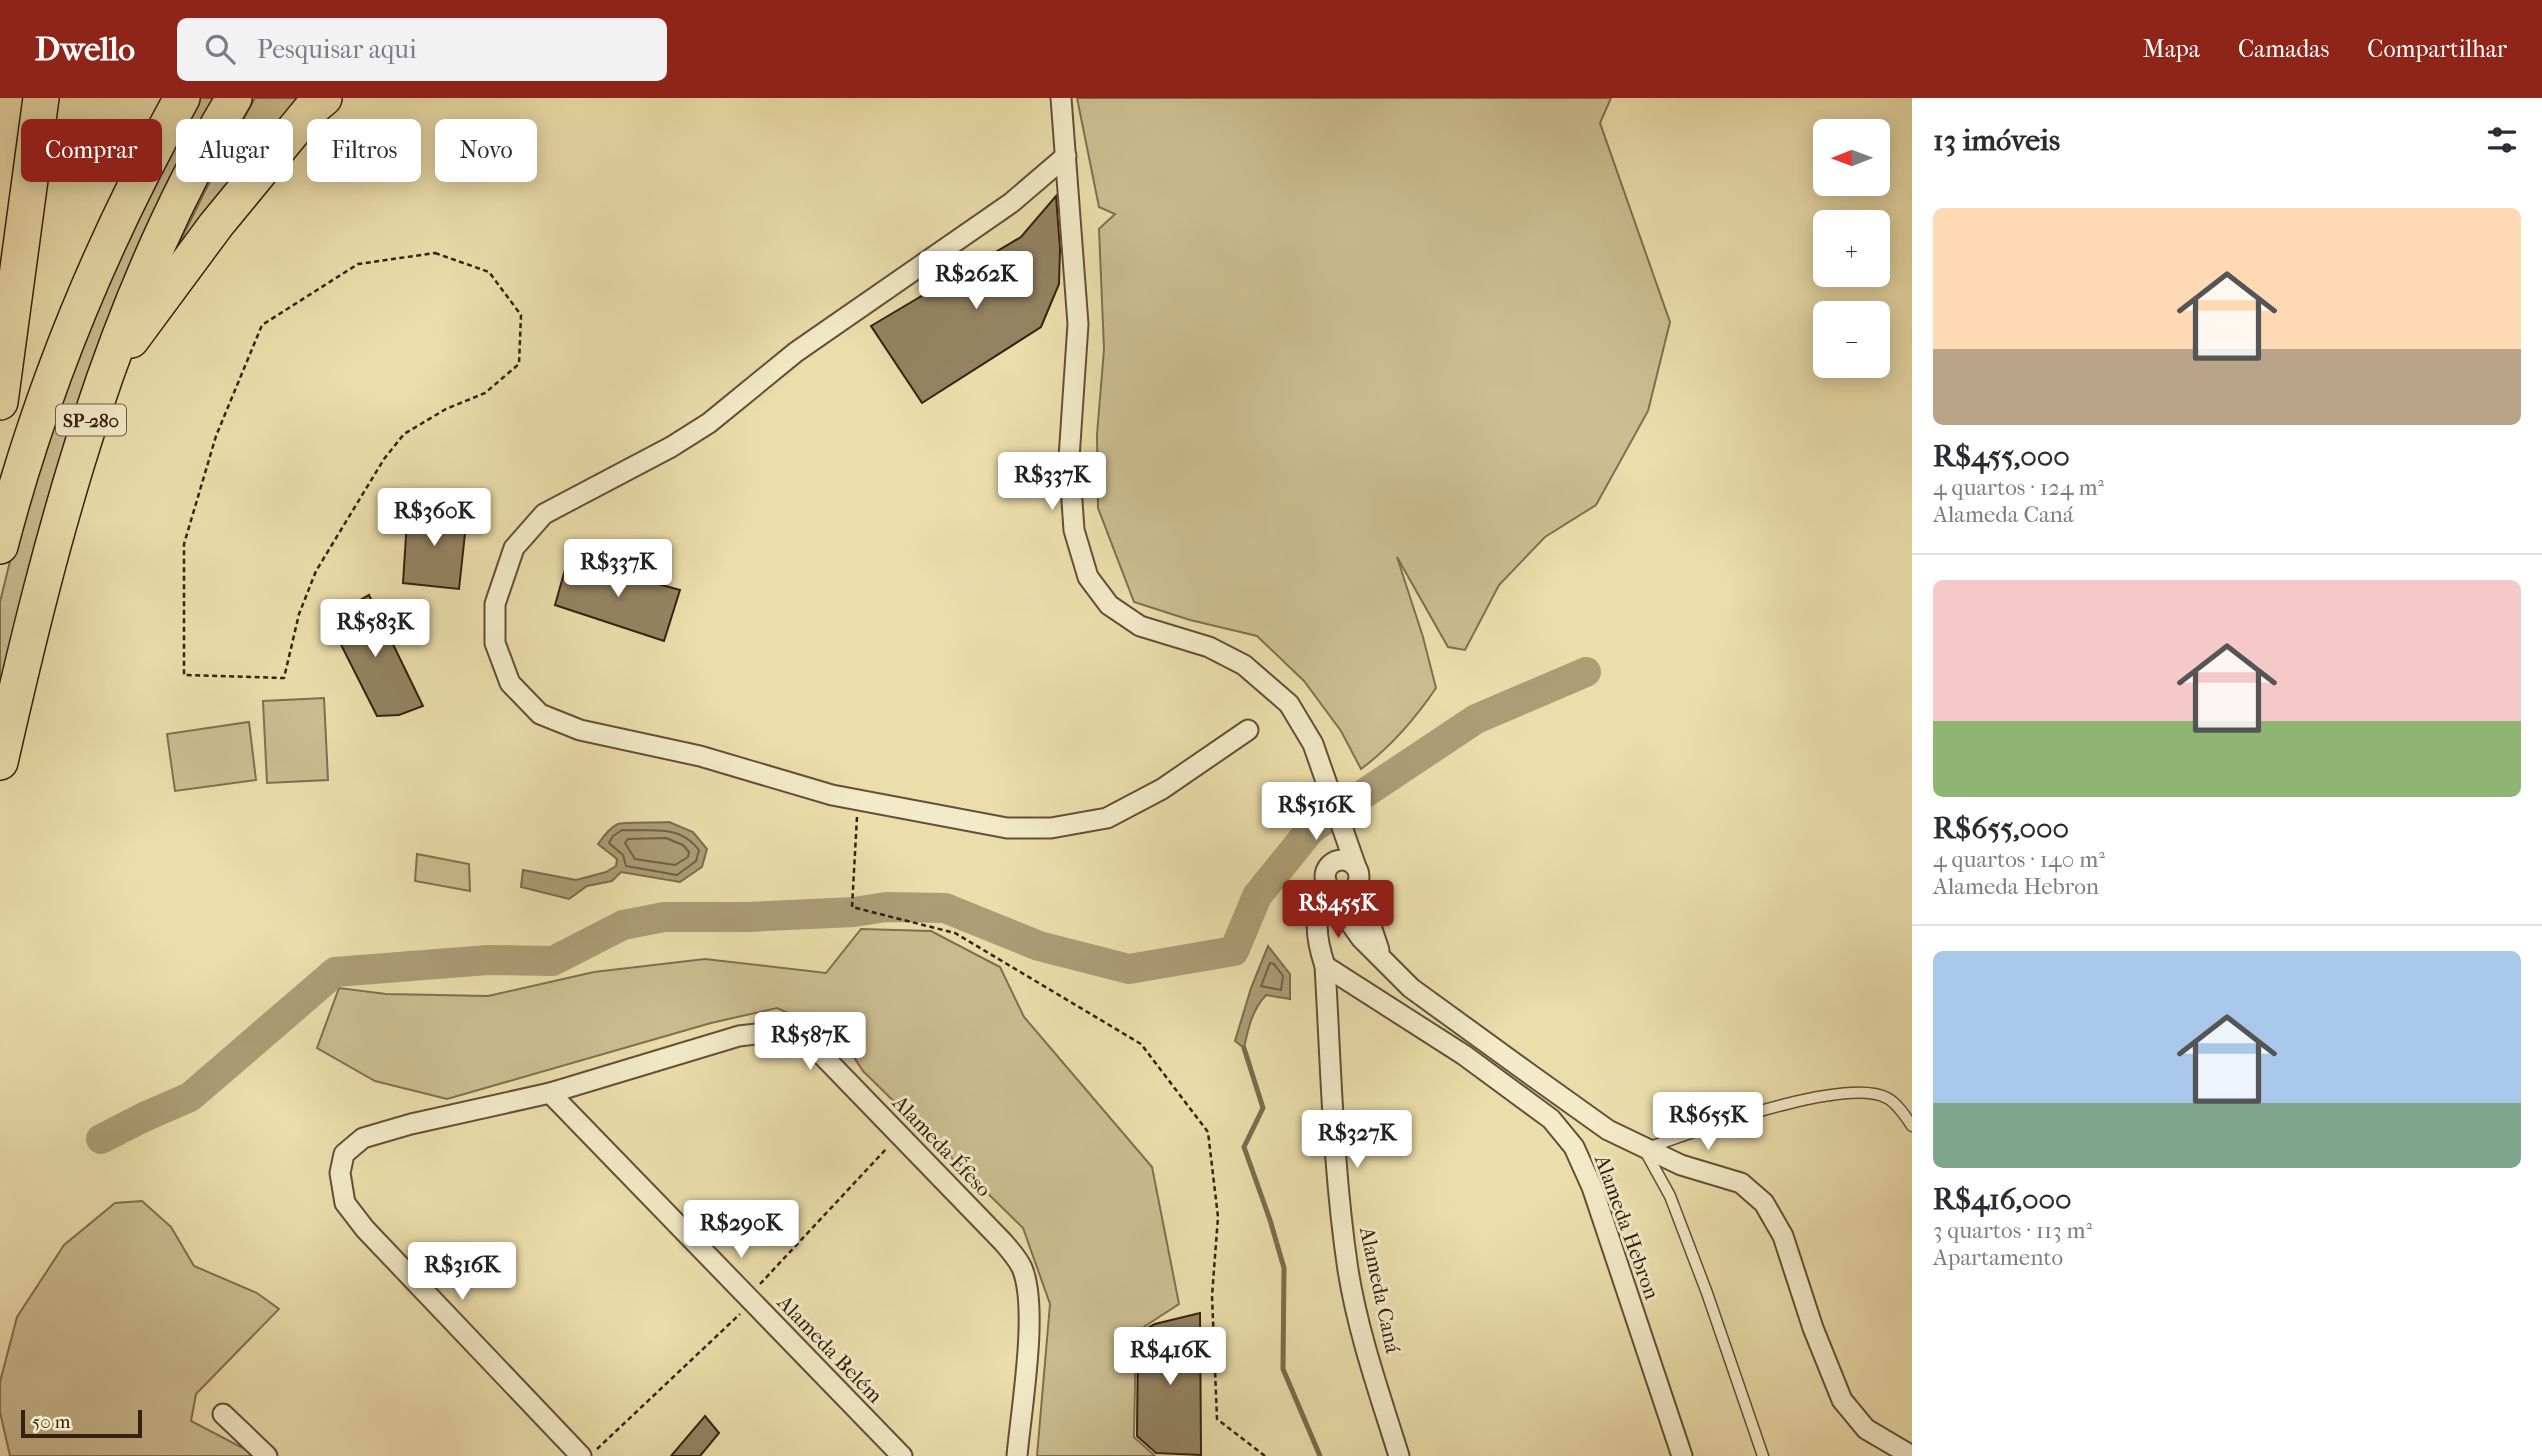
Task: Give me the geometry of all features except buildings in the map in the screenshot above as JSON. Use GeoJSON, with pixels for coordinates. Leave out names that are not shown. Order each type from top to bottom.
{"type":"FeatureCollection","features":[{"type":"Feature","properties":{"kind":"highway"},"geometry":{"type":"LineString","coordinates":[[0,402],[41,98]]}},
{"type":"Feature","properties":{"kind":"highway","name":"SP-280"},"geometry":{"type":"LineString","coordinates":[[0,546],[16,485],[58,360],[132,191],[182,98]]}},
{"type":"Feature","properties":{"kind":"highway","name":"SP-280"},"geometry":{"type":"LineString","coordinates":[[0,762],[52,543],[104,377],[174,209],[234,98]]}},
{"type":"Feature","properties":{"kind":"highway"},"geometry":{"type":"LineString","coordinates":[[104,377],[216,225],[312,107],[324,98]]}},
{"type":"Feature","properties":{"kind":"street"},"geometry":{"type":"LineString","coordinates":[[1061,98],[1078,324],[1069,458],[1074,530],[1088,577],[1109,606],[1140,626],[1209,647],[1244,666],[1289,704],[1313,744],[1383,961]]}},
{"type":"Feature","properties":{"kind":"street"},"geometry":{"type":"LineString","coordinates":[[1066,156],[1011,203],[796,352],[709,424],[544,514],[514,548],[495,604],[495,643],[510,683],[540,713],[580,730],[700,756],[832,795],[1007,828],[1051,828],[1107,818],[1162,789],[1248,730]]}},
{"type":"Feature","properties":{"kind":"street","name":"Alameda Caná"},"geometry":{"type":"LineString","coordinates":[[1339,824],[1329,880],[1317,915],[1317,941],[1325,966],[1335,1156],[1349,1272],[1361,1327],[1399,1456]]}},
{"type":"Feature","properties":{"kind":"street"},"geometry":{"type":"LineString","coordinates":[[1329,880],[1338,860],[1351,862],[1356,876]]}},
{"type":"Feature","properties":{"kind":"street"},"geometry":{"type":"LineString","coordinates":[[1329,880],[1346,893],[1356,876]]}},
{"type":"Feature","properties":{"kind":"street"},"geometry":{"type":"LineString","coordinates":[[1329,880],[1353,926],[1411,988],[1608,1130],[1681,1165],[1741,1183],[1764,1203],[1783,1236],[1813,1328],[1842,1400],[1866,1429],[1912,1455]]}},
{"type":"Feature","properties":{"kind":"street","name":"Alameda Hebron"},"geometry":{"type":"LineString","coordinates":[[1325,966],[1475,1063],[1551,1119],[1574,1147],[1592,1187],[1682,1456]]}},
{"type":"Feature","properties":{"kind":"street","name":"Alameda Éfeso"},"geometry":{"type":"LineString","coordinates":[[581,1456],[365,1229],[345,1203],[340,1173],[344,1153],[363,1138],[411,1124],[550,1093],[739,1036],[772,1032],[796,1040],[822,1055],[1003,1242],[1021,1266],[1028,1286],[1030,1318],[1017,1456]]}},
{"type":"Feature","properties":{"kind":"street","name":"Alameda Belém"},"geometry":{"type":"LineString","coordinates":[[550,1093],[902,1456]]}},
{"type":"Feature","properties":{"kind":"street"},"geometry":{"type":"LineString","coordinates":[[223,1414],[267,1456]]}},
{"type":"Feature","properties":{"kind":"lane"},"geometry":{"type":"LineString","coordinates":[[1763,1456],[1689,1244],[1670,1196],[1644,1149],[1758,1111],[1859,1091],[1888,1098],[1912,1126]]}},
{"type":"Feature","properties":{"kind":"path"},"geometry":{"type":"LineString","coordinates":[[435,253],[489,272],[521,315],[519,364],[485,393],[446,409],[404,434],[384,459],[316,571],[299,614],[284,678],[184,675],[184,544],[216,436],[262,326],[358,264],[435,253]]}},
{"type":"Feature","properties":{"kind":"path"},"geometry":{"type":"LineString","coordinates":[[859,800],[852,907],[955,933],[1141,1044],[1208,1132],[1218,1217],[1212,1296],[1217,1419],[1265,1456]]}},
{"type":"Feature","properties":{"kind":"path"},"geometry":{"type":"LineString","coordinates":[[590,1456],[751,1300],[899,1135]]}},
{"type":"Feature","properties":{"kind":"shaded area"},"geometry":{"type":"Polygon","coordinates":[[[197,98],[222,98],[214,119],[187,119],[197,98]]]}},
{"type":"Feature","properties":{"kind":"shaded area"},"geometry":{"type":"Polygon","coordinates":[[[255,98],[317,98],[293,126],[293,119],[243,119],[255,98]]]}},
{"type":"Feature","properties":{"kind":"shaded area"},"geometry":{"type":"Polygon","coordinates":[[[1077,98],[1611,98],[1600,123],[1670,322],[1648,411],[1596,505],[1545,537],[1499,585],[1465,650],[1448,647],[1397,557],[1436,688],[1402,732],[1361,769],[1341,731],[1304,681],[1257,636],[1190,620],[1134,602],[1098,508],[1097,435],[1104,349],[1099,229],[1115,214],[1099,207],[1077,98]]]}},
{"type":"Feature","properties":{"kind":"shaded area"},"geometry":{"type":"Polygon","coordinates":[[[176,141],[176,182],[191,182],[0,704],[0,602],[25,500],[87,323],[156,182],[162,182],[162,170],[176,141]]]}},
{"type":"Feature","properties":{"kind":"shaded area"},"geometry":{"type":"Polygon","coordinates":[[[210,182],[245,182],[162,278],[210,182]]]}},
{"type":"Feature","properties":{"kind":"shaded area"},"geometry":{"type":"Polygon","coordinates":[[[324,698],[328,780],[267,783],[263,701],[324,698]]]}},
{"type":"Feature","properties":{"kind":"shaded area"},"geometry":{"type":"Polygon","coordinates":[[[249,722],[256,780],[175,791],[167,734],[249,722]]]}},
{"type":"Feature","properties":{"kind":"shaded area"},"geometry":{"type":"Polygon","coordinates":[[[417,854],[469,864],[470,891],[415,881],[417,854]]]}},
{"type":"Feature","properties":{"kind":"shaded area"},"geometry":{"type":"Polygon","coordinates":[[[861,929],[931,931],[1000,967],[1024,1017],[1152,1167],[1179,1304],[1136,1332],[1134,1437],[1155,1456],[1037,1456],[1050,1304],[1023,1228],[863,1071],[840,1036],[777,1008],[711,1023],[447,1099],[375,1081],[317,1048],[339,988],[386,994],[488,996],[594,972],[705,959],[826,973],[861,929]]]}},
{"type":"Feature","properties":{"kind":"shaded area"},"geometry":{"type":"Polygon","coordinates":[[[142,1201],[171,1227],[194,1266],[257,1293],[279,1309],[196,1394],[191,1421],[258,1456],[10,1456],[0,1412],[0,1382],[17,1317],[64,1245],[115,1203],[142,1201]]]}},
{"type":"Feature","properties":{"kind":"water"},"geometry":{"type":"Polygon","coordinates":[[[669,822],[693,832],[707,849],[702,867],[680,882],[621,872],[612,881],[587,886],[569,899],[521,887],[523,870],[576,880],[606,872],[616,866],[617,859],[598,844],[612,828],[621,823],[669,822]]]}},
{"type":"Feature","properties":{"kind":"water"},"geometry":{"type":"Polygon","coordinates":[[[1268,946],[1290,974],[1290,999],[1266,995],[1254,1013],[1244,1048],[1235,1041],[1251,988],[1268,946]]]}},
{"type":"Feature","properties":{"kind":"waterway"},"geometry":{"type":"LineString","coordinates":[[101,1139],[190,1097],[335,972],[488,960],[553,961],[623,925],[664,917],[748,917],[854,912],[886,907],[945,908],[1039,946],[1129,969],[1234,951],[1257,896],[1311,829],[1476,719],[1586,672]]}},
{"type":"Feature","properties":{"kind":"waterway"},"geometry":{"type":"LineString","coordinates":[[1244,1048],[1263,1108],[1244,1147],[1284,1268],[1283,1369],[1320,1456]]}}]}
